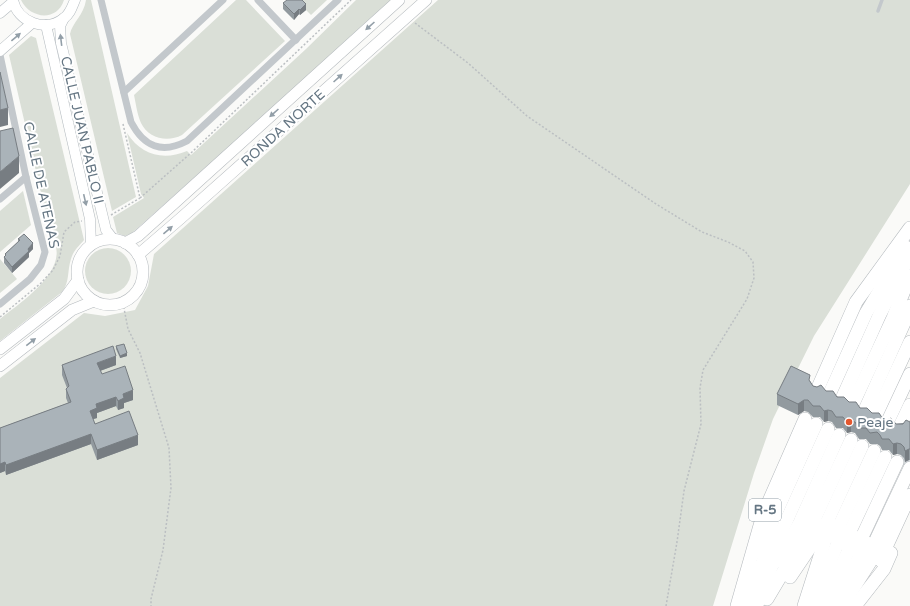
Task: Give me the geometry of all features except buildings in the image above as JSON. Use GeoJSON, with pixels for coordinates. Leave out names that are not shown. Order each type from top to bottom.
{"type":"FeatureCollection","features":[{"type":"Feature","properties":{"kind":"highway"},"geometry":{"type":"LineString","coordinates":[[864,411],[856,302],[910,228]]}},
{"type":"Feature","properties":{"kind":"highway"},"geometry":{"type":"LineString","coordinates":[[864,411],[862,303],[910,233]]}},
{"type":"Feature","properties":{"kind":"highway"},"geometry":{"type":"LineString","coordinates":[[864,411],[866,313],[910,240]]}},
{"type":"Feature","properties":{"kind":"highway"},"geometry":{"type":"LineString","coordinates":[[864,411],[872,316],[910,247]]}},
{"type":"Feature","properties":{"kind":"highway"},"geometry":{"type":"LineString","coordinates":[[864,411],[879,316],[910,255]]}},
{"type":"Feature","properties":{"kind":"highway"},"geometry":{"type":"LineString","coordinates":[[864,411],[910,264]]}},
{"type":"Feature","properties":{"kind":"highway"},"geometry":{"type":"LineString","coordinates":[[864,411],[893,318],[910,276]]}},
{"type":"Feature","properties":{"kind":"highway"},"geometry":{"type":"LineString","coordinates":[[864,411],[910,288]]}},
{"type":"Feature","properties":{"kind":"highway"},"geometry":{"type":"LineString","coordinates":[[864,411],[904,323],[910,306]]}},
{"type":"Feature","properties":{"kind":"highway"},"geometry":{"type":"LineString","coordinates":[[864,411],[910,325]]}},
{"type":"Feature","properties":{"kind":"highway"},"geometry":{"type":"LineString","coordinates":[[864,411],[910,342]]}},
{"type":"Feature","properties":{"kind":"highway"},"geometry":{"type":"LineString","coordinates":[[864,411],[910,360]]}},
{"type":"Feature","properties":{"kind":"highway"},"geometry":{"type":"LineString","coordinates":[[864,411],[910,374]]}},
{"type":"Feature","properties":{"kind":"highway"},"geometry":{"type":"LineString","coordinates":[[864,411],[910,389]]}},
{"type":"Feature","properties":{"kind":"highway"},"geometry":{"type":"LineString","coordinates":[[864,411],[910,405]]}},
{"type":"Feature","properties":{"kind":"highway"},"geometry":{"type":"LineString","coordinates":[[764,606],[857,443]]}},
{"type":"Feature","properties":{"kind":"highway"},"geometry":{"type":"LineString","coordinates":[[770,606],[827,522],[857,443]]}},
{"type":"Feature","properties":{"kind":"highway"},"geometry":{"type":"LineString","coordinates":[[804,606],[857,443]]}},
{"type":"Feature","properties":{"kind":"highway"},"geometry":{"type":"LineString","coordinates":[[808,606],[833,537],[857,443]]}},
{"type":"Feature","properties":{"kind":"highway"},"geometry":{"type":"LineString","coordinates":[[812,606],[839,538],[857,443]]}},
{"type":"Feature","properties":{"kind":"highway"},"geometry":{"type":"LineString","coordinates":[[817,606],[845,542],[857,443]]}},
{"type":"Feature","properties":{"kind":"highway"},"geometry":{"type":"LineString","coordinates":[[822,606],[857,443]]}},
{"type":"Feature","properties":{"kind":"highway"},"geometry":{"type":"LineString","coordinates":[[827,606],[856,549],[857,443]]}},
{"type":"Feature","properties":{"kind":"highway"},"geometry":{"type":"LineString","coordinates":[[832,606],[862,555],[857,443]]}},
{"type":"Feature","properties":{"kind":"highway"},"geometry":{"type":"LineString","coordinates":[[838,606],[867,558],[857,443]]}},
{"type":"Feature","properties":{"kind":"highway","name":"R-5"},"geometry":{"type":"LineString","coordinates":[[740,606],[763,515],[857,443]]}},
{"type":"Feature","properties":{"kind":"highway","name":"R-5"},"geometry":{"type":"LineString","coordinates":[[746,606],[782,511],[857,443]]}},
{"type":"Feature","properties":{"kind":"highway","name":"R-5"},"geometry":{"type":"LineString","coordinates":[[749,606],[789,513],[857,443]]}},
{"type":"Feature","properties":{"kind":"highway","name":"R-5"},"geometry":{"type":"LineString","coordinates":[[753,606],[857,443]]}},
{"type":"Feature","properties":{"kind":"highway","name":"R-5"},"geometry":{"type":"LineString","coordinates":[[758,606],[800,522],[857,443]]}},
{"type":"Feature","properties":{"kind":"highway"},"geometry":{"type":"LineString","coordinates":[[842,606],[876,555],[910,481]]}},
{"type":"Feature","properties":{"kind":"highway"},"geometry":{"type":"LineString","coordinates":[[848,606],[880,560],[910,495]]}},
{"type":"Feature","properties":{"kind":"highway"},"geometry":{"type":"LineString","coordinates":[[855,606],[884,569],[910,513]]}},
{"type":"Feature","properties":{"kind":"main road"},"geometry":{"type":"LineString","coordinates":[[0,13],[13,1],[17,11],[23,18],[32,23],[46,25],[56,23],[64,18],[71,10],[75,0]]}},
{"type":"Feature","properties":{"kind":"main road","name":"RONDA NORTE"},"geometry":{"type":"LineString","coordinates":[[125,243],[138,236],[399,0]]}},
{"type":"Feature","properties":{"kind":"main road","name":"RONDA NORTE"},"geometry":{"type":"LineString","coordinates":[[138,255],[426,0]]}},
{"type":"Feature","properties":{"kind":"main road","name":"CALLE JUAN PABLO II"},"geometry":{"type":"LineString","coordinates":[[64,18],[60,26],[61,43],[106,230],[113,239]]}},
{"type":"Feature","properties":{"kind":"main road"},"geometry":{"type":"LineString","coordinates":[[0,51],[32,23]]}},
{"type":"Feature","properties":{"kind":"main road","name":"CALLE JUAN PABLO II"},"geometry":{"type":"LineString","coordinates":[[46,25],[90,219],[92,245]]}},
{"type":"Feature","properties":{"kind":"main road"},"geometry":{"type":"LineString","coordinates":[[113,239],[125,243],[138,255],[142,266],[143,277],[139,288],[132,296],[122,303],[112,305],[94,301],[84,292],[78,280],[77,270],[79,260],[84,252],[92,245],[102,240],[113,239]]}},
{"type":"Feature","properties":{"kind":"main road"},"geometry":{"type":"LineString","coordinates":[[0,349],[64,299],[78,280]]}},
{"type":"Feature","properties":{"kind":"main road"},"geometry":{"type":"LineString","coordinates":[[0,366],[72,310],[94,301]]}},
{"type":"Feature","properties":{"kind":"street"},"geometry":{"type":"LineString","coordinates":[[101,0],[131,122],[140,137],[147,143],[165,148],[173,147],[187,141],[338,0]]}},
{"type":"Feature","properties":{"kind":"street"},"geometry":{"type":"LineString","coordinates":[[124,92],[224,0]]}},
{"type":"Feature","properties":{"kind":"street"},"geometry":{"type":"LineString","coordinates":[[258,0],[296,40]]}},
{"type":"Feature","properties":{"kind":"street","name":"CALLE DE ATENAS"},"geometry":{"type":"LineString","coordinates":[[0,55],[26,177],[45,252],[41,265],[30,279],[0,304]]}},
{"type":"Feature","properties":{"kind":"street"},"geometry":{"type":"LineString","coordinates":[[0,199],[26,177]]}},
{"type":"Feature","properties":{"kind":"lane"},"geometry":{"type":"LineString","coordinates":[[878,11],[882,0]]}},
{"type":"Feature","properties":{"kind":"path"},"geometry":{"type":"LineString","coordinates":[[103,217],[112,215],[140,198],[192,152],[351,0]]}},
{"type":"Feature","properties":{"kind":"path"},"geometry":{"type":"LineString","coordinates":[[408,17],[468,63],[527,116],[656,204],[702,232],[745,250],[753,262],[754,278],[747,299],[703,370],[700,388],[701,424],[684,491],[666,606]]}},
{"type":"Feature","properties":{"kind":"path"},"geometry":{"type":"LineString","coordinates":[[123,124],[140,198]]}},
{"type":"Feature","properties":{"kind":"path"},"geometry":{"type":"LineString","coordinates":[[0,317],[41,283],[53,270],[60,256],[64,232],[75,222],[90,219]]}},
{"type":"Feature","properties":{"kind":"path"},"geometry":{"type":"LineString","coordinates":[[122,303],[128,329],[138,348],[144,366],[169,453],[171,488],[163,550],[151,606]]}},
{"type":"Feature","properties":{"kind":"shaded area"},"geometry":{"type":"Polygon","coordinates":[[[21,0],[64,0],[61,7],[56,12],[50,15],[43,15],[31,11],[21,0]]]}},
{"type":"Feature","properties":{"kind":"shaded area"},"geometry":{"type":"Polygon","coordinates":[[[86,0],[91,0],[136,197],[112,211],[70,34],[83,10],[86,0]]]}},
{"type":"Feature","properties":{"kind":"shaded area"},"geometry":{"type":"Polygon","coordinates":[[[236,0],[246,0],[285,41],[182,135],[170,139],[164,139],[158,138],[148,132],[141,123],[134,95],[236,0]]]}},
{"type":"Feature","properties":{"kind":"shaded area"},"geometry":{"type":"Polygon","coordinates":[[[296,0],[327,0],[311,15],[296,0]]]}},
{"type":"Feature","properties":{"kind":"shaded area"},"geometry":{"type":"Polygon","coordinates":[[[356,0],[394,0],[132,233],[125,236],[117,233],[113,217],[144,198],[141,194],[127,133],[139,146],[153,154],[169,156],[187,151],[191,155],[306,49],[356,0]]]}},
{"type":"Feature","properties":{"kind":"shaded area"},"geometry":{"type":"Polygon","coordinates":[[[438,0],[910,0],[910,184],[814,336],[773,419],[754,473],[713,606],[0,606],[0,378],[84,313],[105,316],[135,310],[148,286],[154,254],[438,0]]]}},
{"type":"Feature","properties":{"kind":"shaded area"},"geometry":{"type":"Polygon","coordinates":[[[31,36],[36,38],[84,240],[72,256],[65,288],[62,292],[0,341],[0,319],[42,283],[51,272],[56,260],[56,248],[51,236],[9,55],[31,36]]]}},
{"type":"Feature","properties":{"kind":"shaded area"},"geometry":{"type":"Polygon","coordinates":[[[23,191],[31,225],[0,252],[0,211],[23,191]]]}},
{"type":"Feature","properties":{"kind":"shaded area"},"geometry":{"type":"Polygon","coordinates":[[[108,248],[121,252],[127,258],[131,271],[127,284],[121,290],[108,294],[95,290],[89,284],[85,271],[89,258],[95,252],[108,248]]]}},
{"type":"Feature","properties":{"kind":"shaded area"},"geometry":{"type":"Polygon","coordinates":[[[0,259],[17,279],[0,293],[0,259]]]}},
{"type":"Feature","properties":{"kind":"tunnel"},"geometry":{"type":"LineString","coordinates":[[903,465],[910,451]]}},
{"type":"Feature","properties":{"kind":"place","name":"Peaje"},"geometry":{"type":"Point","coordinates":[849,422]}}]}
